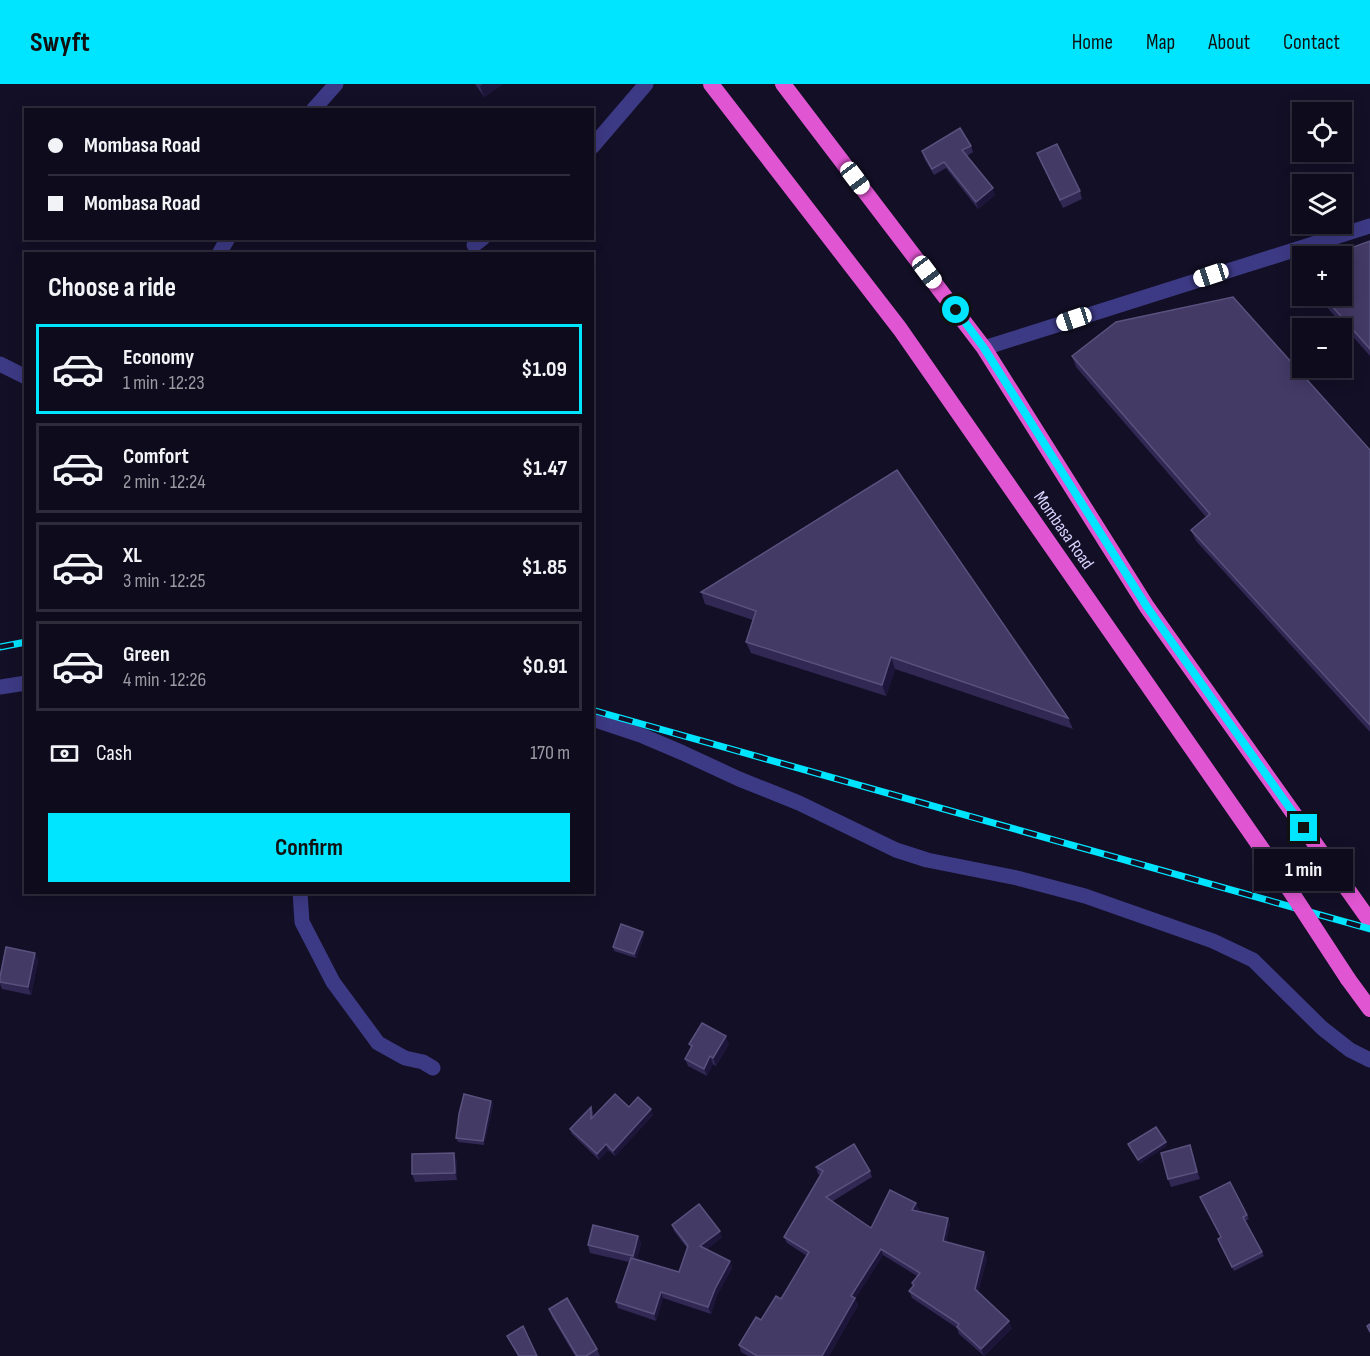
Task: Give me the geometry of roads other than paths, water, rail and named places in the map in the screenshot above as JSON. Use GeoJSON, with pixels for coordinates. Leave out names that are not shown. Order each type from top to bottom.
{"type":"FeatureCollection","features":[{"type":"Feature","properties":{"kind":"highway","name":"Mombasa Road"},"geometry":{"type":"LineString","coordinates":[[711,84],[900,329],[1370,1009]]}},
{"type":"Feature","properties":{"kind":"highway","name":"Mombasa Road"},"geometry":{"type":"LineString","coordinates":[[783,84],[984,348],[1147,607],[1370,921]]}},
{"type":"Feature","properties":{"kind":"street"},"geometry":{"type":"LineString","coordinates":[[315,108],[336,84]]}},
{"type":"Feature","properties":{"kind":"street"},"geometry":{"type":"LineString","coordinates":[[594,145],[646,84]]}},
{"type":"Feature","properties":{"kind":"street"},"geometry":{"type":"LineString","coordinates":[[984,348],[1370,226]]}},
{"type":"Feature","properties":{"kind":"street"},"geometry":{"type":"LineString","coordinates":[[0,364],[24,375]]}},
{"type":"Feature","properties":{"kind":"street"},"geometry":{"type":"LineString","coordinates":[[0,687],[24,683]]}},
{"type":"Feature","properties":{"kind":"street"},"geometry":{"type":"LineString","coordinates":[[594,720],[644,736],[799,803],[896,850],[927,860],[1017,878],[1085,896],[1213,940],[1253,960],[1322,1028],[1350,1050],[1370,1060]]}},
{"type":"Feature","properties":{"kind":"street"},"geometry":{"type":"LineString","coordinates":[[300,894],[302,922],[333,982],[378,1043],[405,1058],[433,1068]]}},
{"type":"Feature","properties":{"kind":"railway"},"geometry":{"type":"LineString","coordinates":[[0,647],[24,642]]}},
{"type":"Feature","properties":{"kind":"railway"},"geometry":{"type":"LineString","coordinates":[[594,711],[1370,929]]}}]}
